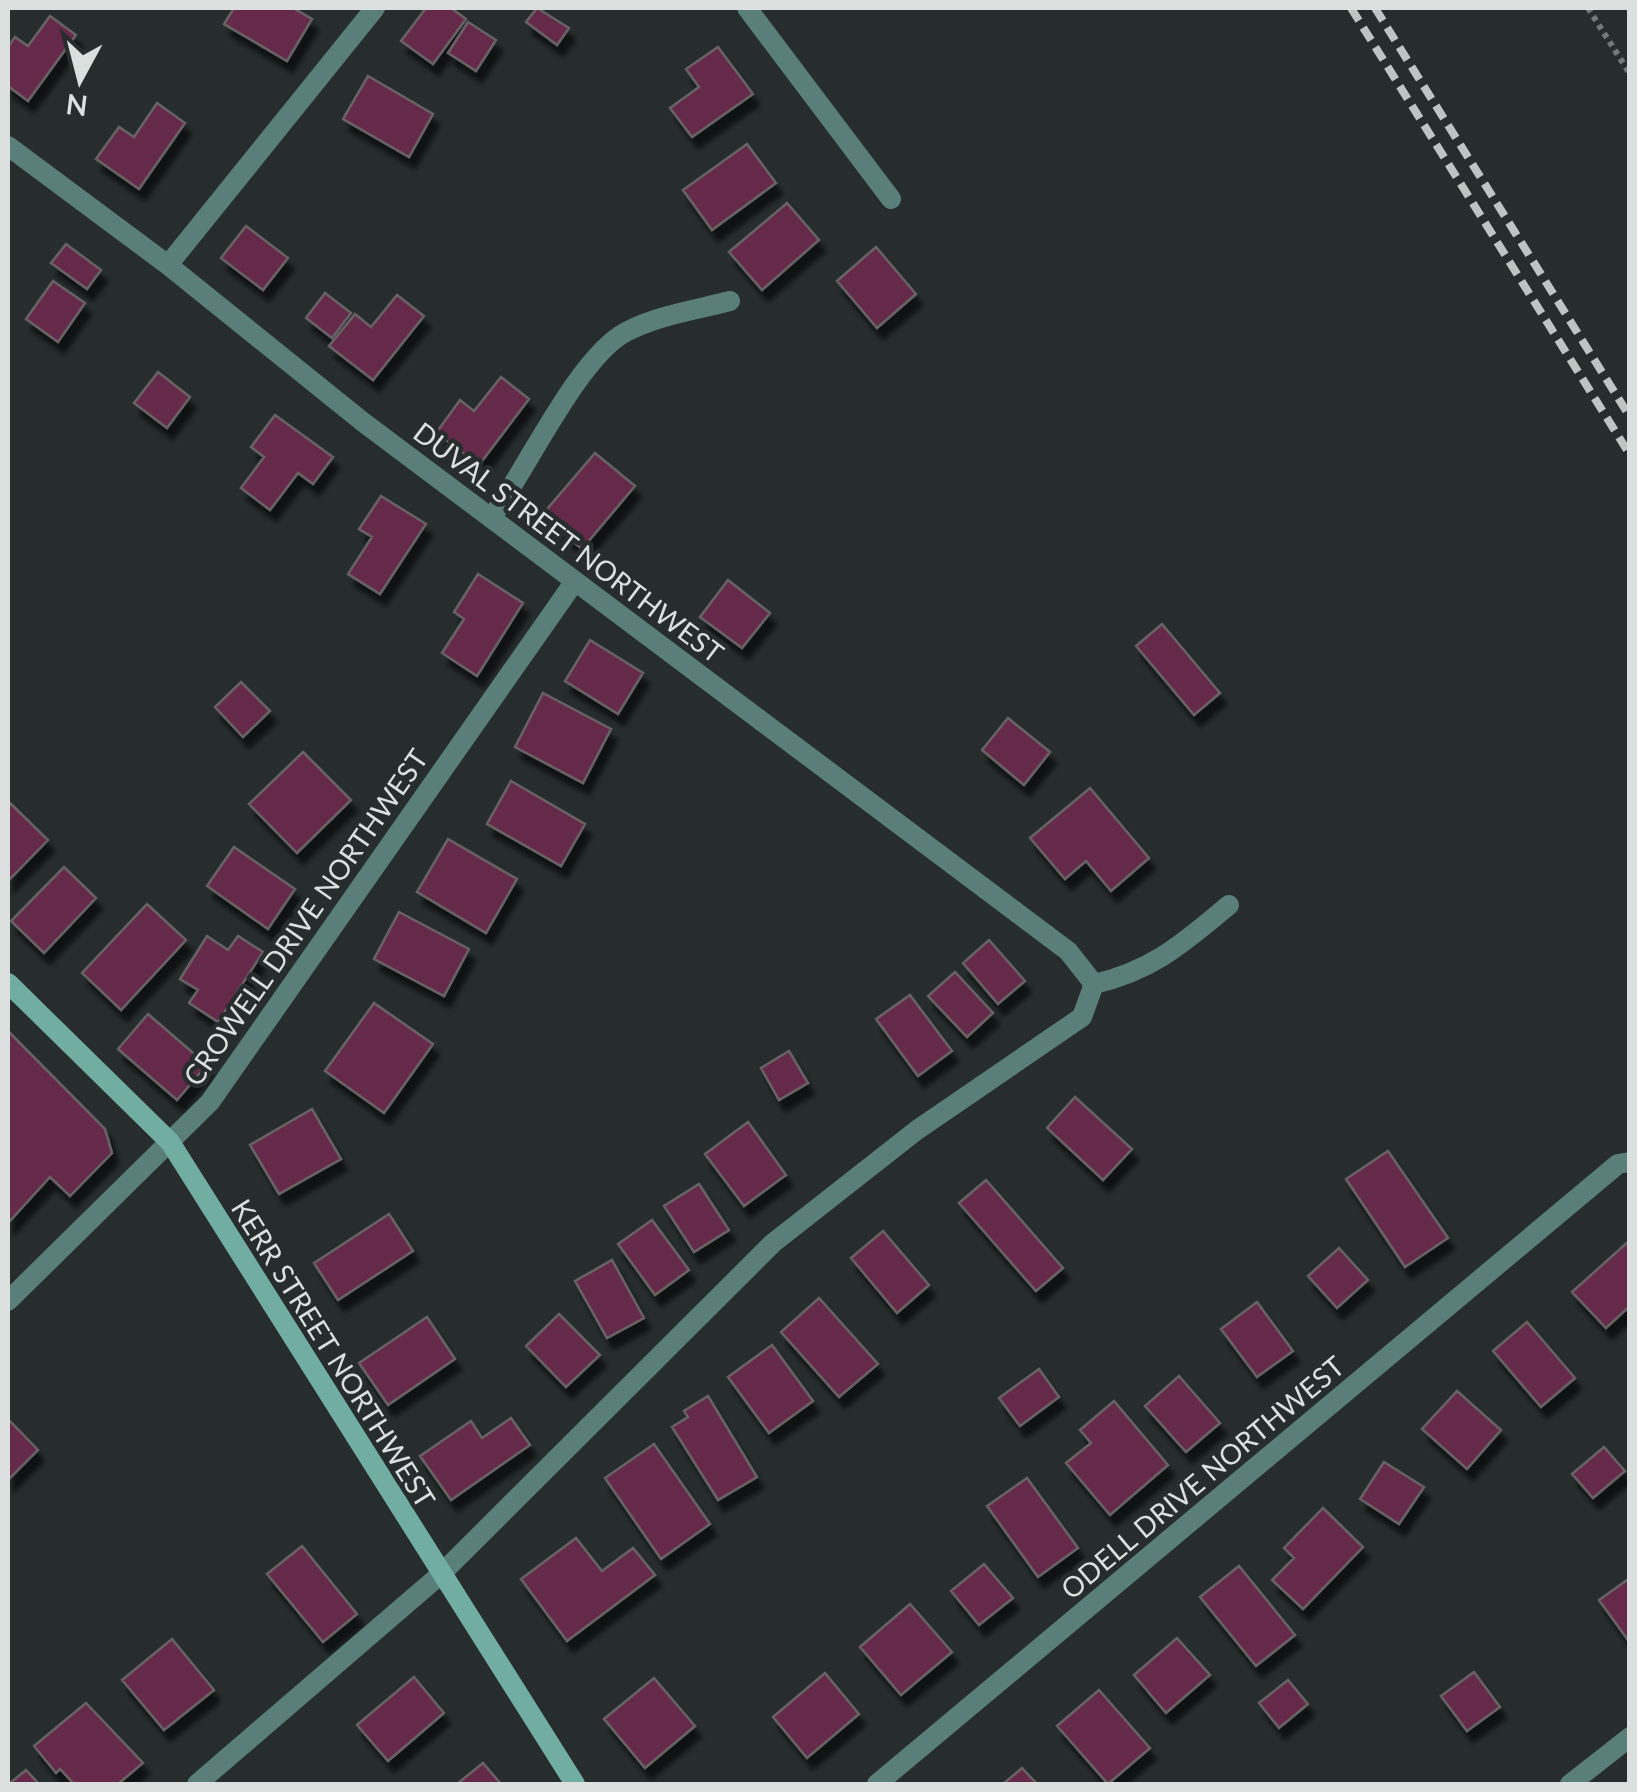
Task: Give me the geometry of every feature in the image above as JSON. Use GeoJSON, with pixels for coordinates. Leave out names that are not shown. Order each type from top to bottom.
{"type":"FeatureCollection","features":[{"type":"Feature","properties":{"kind":"street"},"geometry":{"type":"LineString","coordinates":[[168,265],[375,8]]}},
{"type":"Feature","properties":{"kind":"street"},"geometry":{"type":"LineString","coordinates":[[747,8],[891,199]]}},
{"type":"Feature","properties":{"kind":"street","name":"DUVAL STREET NORTHWEST"},"geometry":{"type":"LineString","coordinates":[[8,146],[168,265],[574,581],[1068,950],[1094,984]]}},
{"type":"Feature","properties":{"kind":"street"},"geometry":{"type":"LineString","coordinates":[[491,518],[518,482],[568,397],[598,356],[624,332],[730,301]]}},
{"type":"Feature","properties":{"kind":"street","name":"CROWELL DRIVE NORTHWEST"},"geometry":{"type":"LineString","coordinates":[[8,1301],[210,1102],[574,581]]}},
{"type":"Feature","properties":{"kind":"street"},"geometry":{"type":"LineString","coordinates":[[197,1784],[440,1574],[773,1243],[917,1130],[1082,1017],[1094,984],[1134,975],[1166,957],[1229,905]]}},
{"type":"Feature","properties":{"kind":"street","name":"KERR STREET NORTHWEST"},"geometry":{"type":"LineString","coordinates":[[8,983],[170,1142],[575,1784]]}},
{"type":"Feature","properties":{"kind":"street","name":"ODELL DRIVE NORTHWEST"},"geometry":{"type":"LineString","coordinates":[[876,1784],[1618,1164],[1630,1162]]}},
{"type":"Feature","properties":{"kind":"street"},"geometry":{"type":"LineString","coordinates":[[1570,1784],[1630,1736]]}},
{"type":"Feature","properties":{"kind":"path"},"geometry":{"type":"LineString","coordinates":[[1588,8],[1630,74]]}},
{"type":"Feature","properties":{"kind":"building"},"geometry":{"type":"Polygon","coordinates":[[[234,8],[293,8],[312,19],[287,61],[224,24],[234,8]]]}},
{"type":"Feature","properties":{"kind":"building"},"geometry":{"type":"Polygon","coordinates":[[[426,8],[451,8],[466,19],[433,64],[401,41],[426,8]]]}},
{"type":"Feature","properties":{"kind":"building"},"geometry":{"type":"Polygon","coordinates":[[[537,8],[569,28],[557,45],[526,22],[537,8]]]}},
{"type":"Feature","properties":{"kind":"building"},"geometry":{"type":"Polygon","coordinates":[[[50,16],[76,35],[28,101],[8,86],[8,47],[15,37],[28,46],[50,16]]]}},
{"type":"Feature","properties":{"kind":"building"},"geometry":{"type":"Polygon","coordinates":[[[468,22],[496,40],[476,71],[448,53],[468,22]]]}},
{"type":"Feature","properties":{"kind":"building"},"geometry":{"type":"Polygon","coordinates":[[[718,47],[753,94],[692,137],[670,108],[699,87],[686,69],[718,47]]]}},
{"type":"Feature","properties":{"kind":"building"},"geometry":{"type":"Polygon","coordinates":[[[368,76],[433,114],[409,157],[343,119],[368,76]]]}},
{"type":"Feature","properties":{"kind":"building"},"geometry":{"type":"Polygon","coordinates":[[[157,103],[185,123],[139,189],[96,159],[119,127],[134,137],[157,103]]]}},
{"type":"Feature","properties":{"kind":"building"},"geometry":{"type":"Polygon","coordinates":[[[747,144],[776,183],[712,230],[683,190],[747,144]]]}},
{"type":"Feature","properties":{"kind":"building"},"geometry":{"type":"Polygon","coordinates":[[[787,203],[819,240],[762,290],[729,252],[787,203]]]}},
{"type":"Feature","properties":{"kind":"building"},"geometry":{"type":"Polygon","coordinates":[[[246,226],[288,258],[263,290],[221,258],[246,226]]]}},
{"type":"Feature","properties":{"kind":"building"},"geometry":{"type":"Polygon","coordinates":[[[66,244],[101,270],[87,289],[51,263],[66,244]]]}},
{"type":"Feature","properties":{"kind":"building"},"geometry":{"type":"Polygon","coordinates":[[[876,247],[916,294],[877,328],[837,281],[876,247]]]}},
{"type":"Feature","properties":{"kind":"building"},"geometry":{"type":"Polygon","coordinates":[[[53,281],[85,303],[58,342],[26,319],[53,281]]]}},
{"type":"Feature","properties":{"kind":"building"},"geometry":{"type":"Polygon","coordinates":[[[325,293],[351,313],[332,338],[306,318],[325,293]]]}},
{"type":"Feature","properties":{"kind":"building"},"geometry":{"type":"Polygon","coordinates":[[[397,295],[424,316],[373,380],[329,346],[355,314],[371,327],[397,295]]]}},
{"type":"Feature","properties":{"kind":"building"},"geometry":{"type":"Polygon","coordinates":[[[158,372],[190,397],[167,428],[134,403],[158,372]]]}},
{"type":"Feature","properties":{"kind":"building"},"geometry":{"type":"Polygon","coordinates":[[[501,377],[529,399],[479,465],[436,433],[460,400],[474,411],[501,377]]]}},
{"type":"Feature","properties":{"kind":"building"},"geometry":{"type":"Polygon","coordinates":[[[275,415],[333,457],[313,484],[298,473],[270,510],[241,488],[264,457],[251,447],[275,415]]]}},
{"type":"Feature","properties":{"kind":"building"},"geometry":{"type":"Polygon","coordinates":[[[595,453],[635,486],[582,549],[542,515],[595,453]]]}},
{"type":"Feature","properties":{"kind":"building"},"geometry":{"type":"Polygon","coordinates":[[[381,496],[426,524],[380,594],[348,574],[372,537],[359,529],[381,496]]]}},
{"type":"Feature","properties":{"kind":"building"},"geometry":{"type":"Polygon","coordinates":[[[478,574],[523,603],[477,676],[442,653],[464,619],[454,612],[478,574]]]}},
{"type":"Feature","properties":{"kind":"building"},"geometry":{"type":"Polygon","coordinates":[[[728,580],[770,613],[742,648],[700,617],[728,580]]]}},
{"type":"Feature","properties":{"kind":"building"},"geometry":{"type":"Polygon","coordinates":[[[1162,624],[1220,693],[1194,715],[1136,646],[1162,624]]]}},
{"type":"Feature","properties":{"kind":"building"},"geometry":{"type":"Polygon","coordinates":[[[590,640],[643,673],[618,714],[565,681],[590,640]]]}},
{"type":"Feature","properties":{"kind":"building"},"geometry":{"type":"Polygon","coordinates":[[[241,682],[270,711],[243,737],[215,707],[241,682]]]}},
{"type":"Feature","properties":{"kind":"building"},"geometry":{"type":"Polygon","coordinates":[[[543,693],[611,729],[583,783],[515,747],[543,693]]]}},
{"type":"Feature","properties":{"kind":"building"},"geometry":{"type":"Polygon","coordinates":[[[1008,718],[1050,752],[1024,785],[982,750],[1008,718]]]}},
{"type":"Feature","properties":{"kind":"building"},"geometry":{"type":"Polygon","coordinates":[[[303,752],[351,800],[297,853],[249,804],[303,752]]]}},
{"type":"Feature","properties":{"kind":"building"},"geometry":{"type":"Polygon","coordinates":[[[511,781],[585,824],[561,866],[487,824],[511,781]]]}},
{"type":"Feature","properties":{"kind":"building"},"geometry":{"type":"Polygon","coordinates":[[[1090,788],[1149,858],[1111,891],[1086,861],[1065,879],[1030,838],[1090,788]]]}},
{"type":"Feature","properties":{"kind":"building"},"geometry":{"type":"Polygon","coordinates":[[[10,803],[48,840],[8,881],[8,806],[10,803]]]}},
{"type":"Feature","properties":{"kind":"building"},"geometry":{"type":"Polygon","coordinates":[[[448,839],[517,879],[486,933],[417,892],[448,839]]]}},
{"type":"Feature","properties":{"kind":"building"},"geometry":{"type":"Polygon","coordinates":[[[234,847],[295,889],[268,929],[207,886],[234,847]]]}},
{"type":"Feature","properties":{"kind":"building"},"geometry":{"type":"Polygon","coordinates":[[[64,867],[96,898],[44,953],[11,921],[64,867]]]}},
{"type":"Feature","properties":{"kind":"building"},"geometry":{"type":"Polygon","coordinates":[[[147,904],[186,940],[121,1010],[82,973],[147,904]]]}},
{"type":"Feature","properties":{"kind":"building"},"geometry":{"type":"Polygon","coordinates":[[[399,912],[469,949],[444,996],[374,959],[399,912]]]}},
{"type":"Feature","properties":{"kind":"building"},"geometry":{"type":"Polygon","coordinates":[[[207,936],[228,950],[238,936],[263,952],[218,1022],[189,1003],[198,990],[180,979],[207,936]]]}},
{"type":"Feature","properties":{"kind":"building"},"geometry":{"type":"Polygon","coordinates":[[[989,940],[1025,981],[998,1004],[963,963],[989,940]]]}},
{"type":"Feature","properties":{"kind":"building"},"geometry":{"type":"Polygon","coordinates":[[[955,972],[993,1013],[967,1037],[928,996],[955,972]]]}},
{"type":"Feature","properties":{"kind":"building"},"geometry":{"type":"Polygon","coordinates":[[[910,995],[952,1051],[918,1076],[876,1019],[910,995]]]}},
{"type":"Feature","properties":{"kind":"building"},"geometry":{"type":"Polygon","coordinates":[[[374,1003],[433,1044],[384,1113],[325,1071],[374,1003]]]}},
{"type":"Feature","properties":{"kind":"building"},"geometry":{"type":"Polygon","coordinates":[[[148,1014],[207,1065],[177,1100],[118,1049],[148,1014]]]}},
{"type":"Feature","properties":{"kind":"building"},"geometry":{"type":"Polygon","coordinates":[[[8,1031],[105,1129],[112,1153],[70,1196],[50,1177],[8,1223],[8,1031]]]}},
{"type":"Feature","properties":{"kind":"building"},"geometry":{"type":"Polygon","coordinates":[[[789,1051],[808,1083],[779,1100],[761,1068],[789,1051]]]}},
{"type":"Feature","properties":{"kind":"building"},"geometry":{"type":"Polygon","coordinates":[[[1075,1097],[1132,1149],[1103,1180],[1047,1128],[1075,1097]]]}},
{"type":"Feature","properties":{"kind":"building"},"geometry":{"type":"Polygon","coordinates":[[[312,1109],[341,1159],[279,1194],[250,1145],[312,1109]]]}},
{"type":"Feature","properties":{"kind":"building"},"geometry":{"type":"Polygon","coordinates":[[[748,1122],[786,1175],[744,1206],[705,1154],[748,1122]]]}},
{"type":"Feature","properties":{"kind":"building"},"geometry":{"type":"Polygon","coordinates":[[[1388,1151],[1448,1238],[1405,1267],[1346,1179],[1388,1151]]]}},
{"type":"Feature","properties":{"kind":"building"},"geometry":{"type":"Polygon","coordinates":[[[986,1180],[1063,1268],[1036,1291],[959,1203],[986,1180]]]}},
{"type":"Feature","properties":{"kind":"building"},"geometry":{"type":"Polygon","coordinates":[[[699,1184],[729,1230],[694,1252],[664,1206],[699,1184]]]}},
{"type":"Feature","properties":{"kind":"building"},"geometry":{"type":"Polygon","coordinates":[[[389,1214],[413,1251],[338,1300],[314,1263],[389,1214]]]}},
{"type":"Feature","properties":{"kind":"building"},"geometry":{"type":"Polygon","coordinates":[[[652,1220],[689,1270],[655,1295],[618,1244],[652,1220]]]}},
{"type":"Feature","properties":{"kind":"building"},"geometry":{"type":"Polygon","coordinates":[[[883,1231],[929,1285],[897,1313],[851,1258],[883,1231]]]}},
{"type":"Feature","properties":{"kind":"building"},"geometry":{"type":"Polygon","coordinates":[[[1630,1240],[1630,1306],[1606,1328],[1572,1292],[1630,1240]]]}},
{"type":"Feature","properties":{"kind":"building"},"geometry":{"type":"Polygon","coordinates":[[[1339,1248],[1368,1280],[1337,1308],[1308,1276],[1339,1248]]]}},
{"type":"Feature","properties":{"kind":"building"},"geometry":{"type":"Polygon","coordinates":[[[612,1260],[644,1318],[607,1338],[575,1281],[612,1260]]]}},
{"type":"Feature","properties":{"kind":"building"},"geometry":{"type":"Polygon","coordinates":[[[819,1298],[878,1364],[839,1397],[781,1332],[819,1298]]]}},
{"type":"Feature","properties":{"kind":"building"},"geometry":{"type":"Polygon","coordinates":[[[1257,1302],[1293,1351],[1257,1377],[1221,1329],[1257,1302]]]}},
{"type":"Feature","properties":{"kind":"building"},"geometry":{"type":"Polygon","coordinates":[[[559,1314],[600,1355],[566,1387],[526,1346],[559,1314]]]}},
{"type":"Feature","properties":{"kind":"building"},"geometry":{"type":"Polygon","coordinates":[[[427,1317],[455,1359],[388,1405],[359,1363],[427,1317]]]}},
{"type":"Feature","properties":{"kind":"building"},"geometry":{"type":"Polygon","coordinates":[[[1527,1322],[1575,1378],[1541,1407],[1493,1351],[1527,1322]]]}},
{"type":"Feature","properties":{"kind":"building"},"geometry":{"type":"Polygon","coordinates":[[[772,1345],[813,1401],[769,1433],[728,1377],[772,1345]]]}},
{"type":"Feature","properties":{"kind":"building"},"geometry":{"type":"Polygon","coordinates":[[[1039,1369],[1059,1397],[1020,1426],[999,1398],[1039,1369]]]}},
{"type":"Feature","properties":{"kind":"building"},"geometry":{"type":"Polygon","coordinates":[[[1179,1376],[1220,1423],[1186,1452],[1145,1406],[1179,1376]]]}},
{"type":"Feature","properties":{"kind":"building"},"geometry":{"type":"Polygon","coordinates":[[[1457,1391],[1501,1430],[1467,1469],[1422,1429],[1457,1391]]]}},
{"type":"Feature","properties":{"kind":"building"},"geometry":{"type":"Polygon","coordinates":[[[708,1396],[757,1477],[718,1500],[672,1427],[688,1417],[684,1411],[708,1396]]]}},
{"type":"Feature","properties":{"kind":"building"},"geometry":{"type":"Polygon","coordinates":[[[1114,1401],[1168,1465],[1110,1515],[1066,1463],[1091,1443],[1080,1430],[1114,1401]]]}},
{"type":"Feature","properties":{"kind":"building"},"geometry":{"type":"Polygon","coordinates":[[[511,1418],[530,1445],[451,1500],[420,1456],[471,1421],[482,1438],[511,1418]]]}},
{"type":"Feature","properties":{"kind":"building"},"geometry":{"type":"Polygon","coordinates":[[[8,1419],[38,1450],[8,1480],[8,1419]]]}},
{"type":"Feature","properties":{"kind":"building"},"geometry":{"type":"Polygon","coordinates":[[[654,1444],[710,1524],[661,1559],[605,1478],[654,1444]]]}},
{"type":"Feature","properties":{"kind":"building"},"geometry":{"type":"Polygon","coordinates":[[[1604,1447],[1625,1471],[1593,1498],[1572,1474],[1604,1447]]]}},
{"type":"Feature","properties":{"kind":"building"},"geometry":{"type":"Polygon","coordinates":[[[1384,1462],[1424,1487],[1399,1524],[1360,1499],[1384,1462]]]}},
{"type":"Feature","properties":{"kind":"building"},"geometry":{"type":"Polygon","coordinates":[[[1027,1478],[1078,1548],[1038,1577],[987,1506],[1027,1478]]]}},
{"type":"Feature","properties":{"kind":"building"},"geometry":{"type":"Polygon","coordinates":[[[1323,1508],[1363,1547],[1303,1609],[1272,1580],[1294,1558],[1284,1548],[1323,1508]]]}},
{"type":"Feature","properties":{"kind":"building"},"geometry":{"type":"Polygon","coordinates":[[[576,1538],[602,1571],[633,1548],[655,1575],[567,1641],[521,1579],[576,1538]]]}},
{"type":"Feature","properties":{"kind":"building"},"geometry":{"type":"Polygon","coordinates":[[[302,1546],[357,1614],[323,1642],[267,1574],[302,1546]]]}},
{"type":"Feature","properties":{"kind":"building"},"geometry":{"type":"Polygon","coordinates":[[[984,1564],[1013,1598],[979,1625],[951,1591],[984,1564]]]}},
{"type":"Feature","properties":{"kind":"building"},"geometry":{"type":"Polygon","coordinates":[[[1239,1566],[1295,1635],[1256,1666],[1200,1597],[1239,1566]]]}},
{"type":"Feature","properties":{"kind":"building"},"geometry":{"type":"Polygon","coordinates":[[[1630,1578],[1630,1643],[1599,1600],[1630,1578]]]}},
{"type":"Feature","properties":{"kind":"building"},"geometry":{"type":"Polygon","coordinates":[[[910,1604],[952,1652],[901,1695],[860,1647],[910,1604]]]}},
{"type":"Feature","properties":{"kind":"building"},"geometry":{"type":"Polygon","coordinates":[[[1177,1638],[1210,1675],[1166,1713],[1134,1675],[1177,1638]]]}},
{"type":"Feature","properties":{"kind":"building"},"geometry":{"type":"Polygon","coordinates":[[[172,1639],[214,1690],[164,1730],[122,1680],[172,1639]]]}},
{"type":"Feature","properties":{"kind":"building"},"geometry":{"type":"Polygon","coordinates":[[[1474,1672],[1500,1707],[1467,1731],[1441,1696],[1474,1672]]]}},
{"type":"Feature","properties":{"kind":"building"},"geometry":{"type":"Polygon","coordinates":[[[825,1673],[859,1714],[807,1758],[773,1717],[825,1673]]]}},
{"type":"Feature","properties":{"kind":"building"},"geometry":{"type":"Polygon","coordinates":[[[414,1677],[444,1713],[388,1761],[357,1725],[414,1677]]]}},
{"type":"Feature","properties":{"kind":"building"},"geometry":{"type":"Polygon","coordinates":[[[654,1678],[695,1726],[645,1768],[604,1719],[654,1678]]]}},
{"type":"Feature","properties":{"kind":"building"},"geometry":{"type":"Polygon","coordinates":[[[1288,1680],[1308,1704],[1279,1728],[1259,1703],[1288,1680]]]}},
{"type":"Feature","properties":{"kind":"building"},"geometry":{"type":"Polygon","coordinates":[[[1099,1690],[1150,1748],[1108,1784],[1057,1726],[1099,1690]]]}},
{"type":"Feature","properties":{"kind":"building"},"geometry":{"type":"Polygon","coordinates":[[[86,1703],[143,1763],[118,1784],[74,1784],[60,1769],[56,1773],[34,1746],[86,1703]]]}},
{"type":"Feature","properties":{"kind":"building"},"geometry":{"type":"Polygon","coordinates":[[[483,1763],[501,1784],[457,1784],[483,1763]]]}},
{"type":"Feature","properties":{"kind":"building"},"geometry":{"type":"Polygon","coordinates":[[[1022,1768],[1037,1784],[1003,1784],[1022,1768]]]}},
{"type":"Feature","properties":{"kind":"building"},"geometry":{"type":"Polygon","coordinates":[[[26,1770],[39,1784],[9,1784],[26,1770]]]}},
{"type":"Feature","properties":{"kind":"railway"},"geometry":{"type":"LineString","coordinates":[[1351,8],[1630,455]]}},
{"type":"Feature","properties":{"kind":"railway"},"geometry":{"type":"LineString","coordinates":[[1375,8],[1630,417]]}}]}
